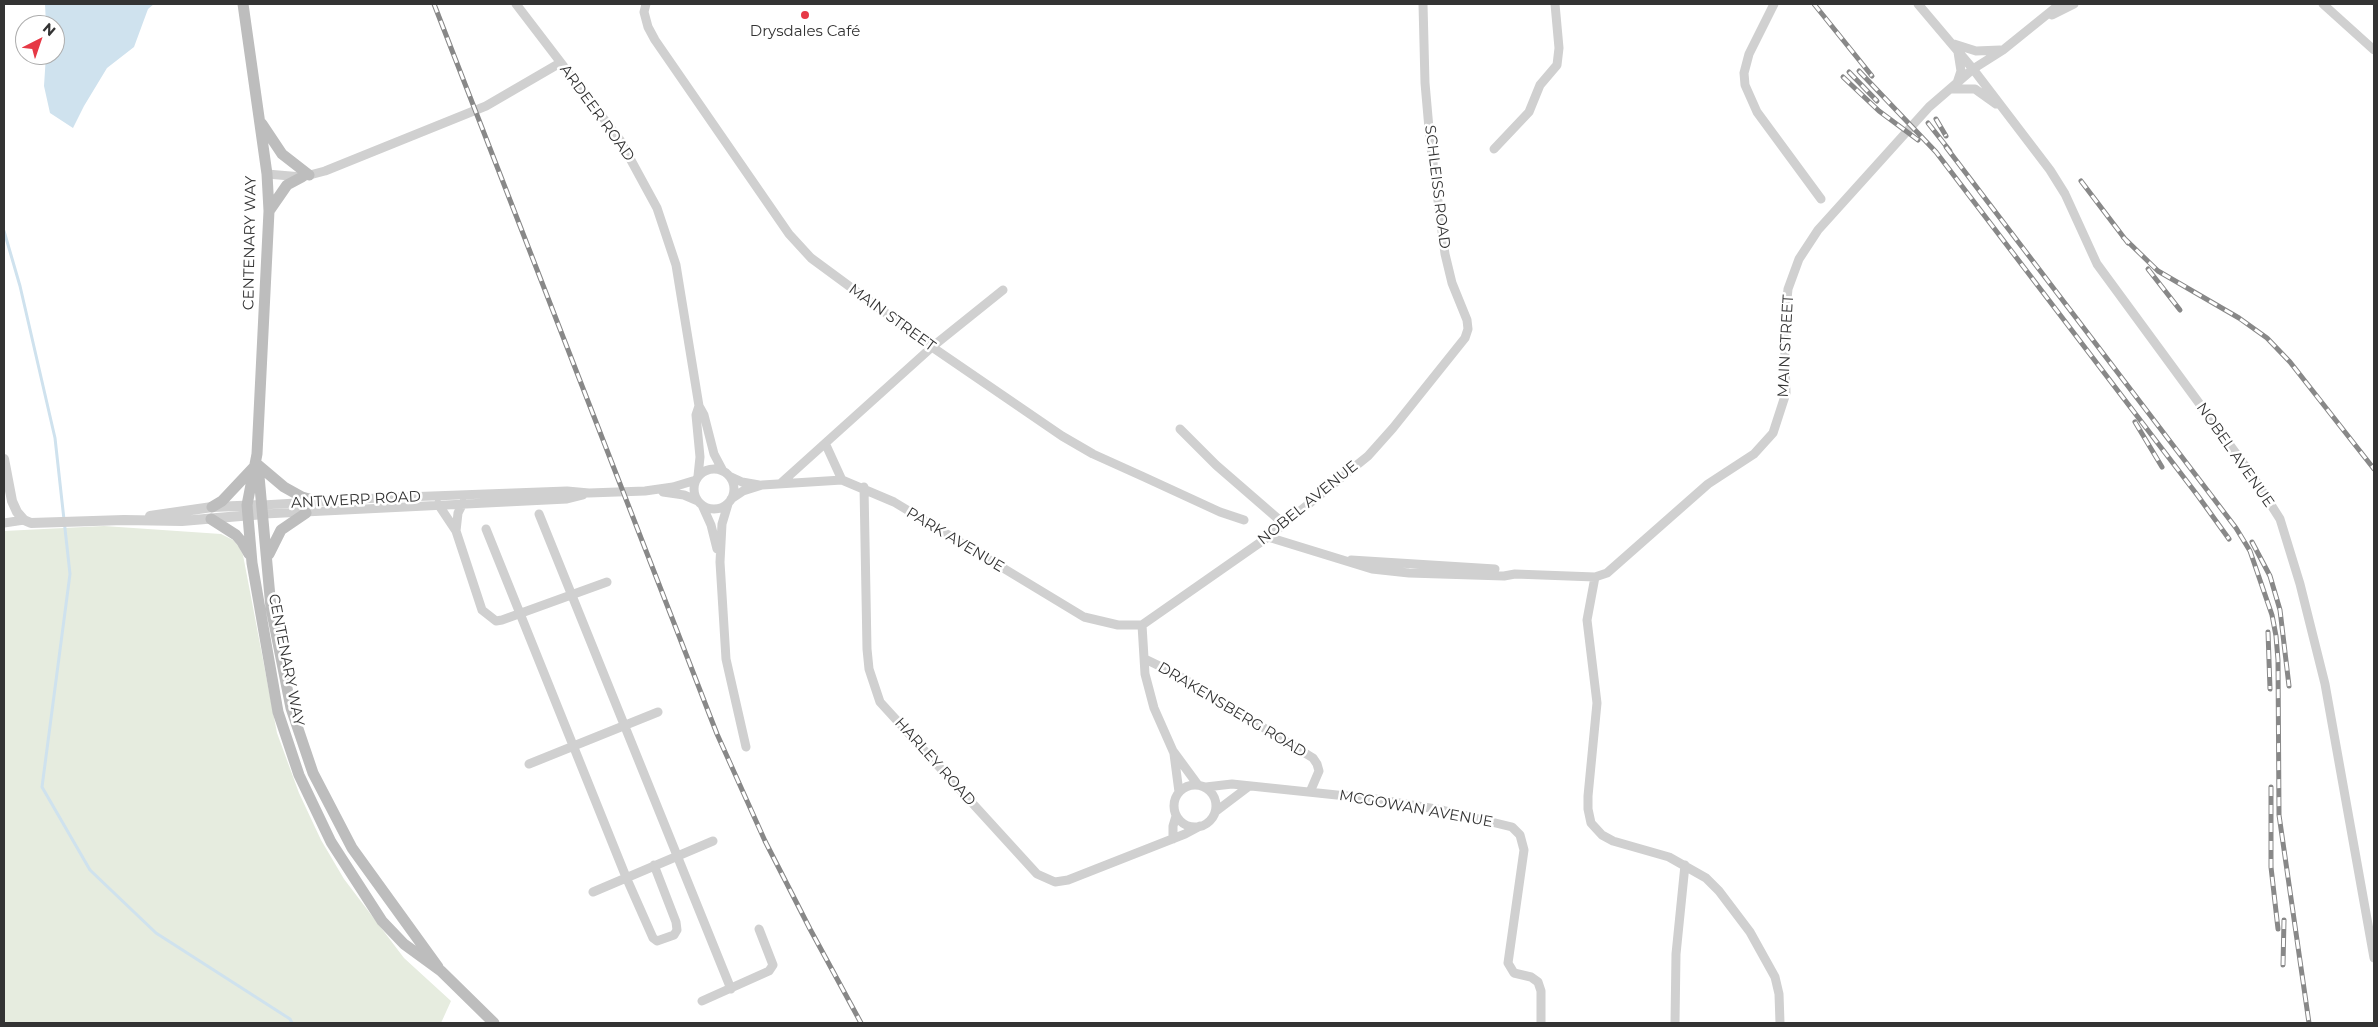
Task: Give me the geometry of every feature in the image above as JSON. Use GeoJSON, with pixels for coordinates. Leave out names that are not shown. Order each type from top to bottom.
{"type":"FeatureCollection","features":[{"type":"Feature","properties":{"kind":"main road","name":"CENTENARY WAY"},"geometry":{"type":"LineString","coordinates":[[243,4],[267,174],[269,211],[257,461],[248,510],[252,563],[278,712],[299,775],[331,842],[382,921],[404,944],[441,971],[494,1023]]}},
{"type":"Feature","properties":{"kind":"main road"},"geometry":{"type":"LineString","coordinates":[[260,120],[282,154],[305,176],[287,185],[269,211]]}},
{"type":"Feature","properties":{"kind":"main road","name":"CENTENARY WAY"},"geometry":{"type":"LineString","coordinates":[[257,461],[264,510],[271,608],[291,708],[313,773],[352,848],[441,971]]}},
{"type":"Feature","properties":{"kind":"main road"},"geometry":{"type":"LineString","coordinates":[[252,563],[242,542],[212,513],[257,461],[284,487],[302,497],[316,501]]}},
{"type":"Feature","properties":{"kind":"main road"},"geometry":{"type":"LineString","coordinates":[[267,558],[280,530],[306,513]]}},
{"type":"Feature","properties":{"kind":"street","name":"ARDEER ROAD"},"geometry":{"type":"LineString","coordinates":[[516,4],[620,140],[657,208],[676,265],[699,406],[704,415],[714,454],[725,473]]}},
{"type":"Feature","properties":{"kind":"street","name":"MAIN STREET"},"geometry":{"type":"LineString","coordinates":[[646,4],[644,12],[648,28],[655,40],[794,240],[811,258],[932,347],[1045,426],[1093,454],[1220,512],[1244,520]]}},
{"type":"Feature","properties":{"kind":"street"},"geometry":{"type":"LineString","coordinates":[[1494,149],[1529,112],[1540,84],[1557,65],[1559,48],[1555,4]]}},
{"type":"Feature","properties":{"kind":"street"},"geometry":{"type":"LineString","coordinates":[[1774,4],[1749,54],[1744,73],[1745,85],[1757,112],[1821,199]]}},
{"type":"Feature","properties":{"kind":"street","name":"NOBEL AVENUE"},"geometry":{"type":"LineString","coordinates":[[1918,4],[1974,69],[2058,182],[2097,264],[2254,478],[2280,519],[2303,592],[2325,684],[2374,958]]}},
{"type":"Feature","properties":{"kind":"street","name":"MAIN STREET"},"geometry":{"type":"LineString","coordinates":[[1268,537],[1352,564],[1372,569],[1409,573],[1595,577],[1607,573],[1708,484],[1754,454],[1773,432],[1786,393],[1784,328],[1788,289],[1799,259],[1818,230],[1914,122],[1974,69],[2003,50],[2060,4]]}},
{"type":"Feature","properties":{"kind":"street","name":"MAIN STREET"},"geometry":{"type":"LineString","coordinates":[[2041,21],[2074,4]]}},
{"type":"Feature","properties":{"kind":"street"},"geometry":{"type":"LineString","coordinates":[[2323,4],[2374,50]]}},
{"type":"Feature","properties":{"kind":"street","name":"SCHLEISS ROAD"},"geometry":{"type":"LineString","coordinates":[[1423,6],[1424,83],[1445,254],[1452,283],[1463,308],[1468,330],[1465,338],[1451,356]]}},
{"type":"Feature","properties":{"kind":"street"},"geometry":{"type":"LineString","coordinates":[[1951,43],[1976,51],[2003,50]]}},
{"type":"Feature","properties":{"kind":"street"},"geometry":{"type":"LineString","coordinates":[[1958,52],[1961,71],[1953,86],[1975,89],[2004,110]]}},
{"type":"Feature","properties":{"kind":"street"},"geometry":{"type":"LineString","coordinates":[[267,174],[305,176],[325,171],[486,106],[560,63]]}},
{"type":"Feature","properties":{"kind":"street"},"geometry":{"type":"LineString","coordinates":[[781,483],[826,445],[932,347],[1003,290]]}},
{"type":"Feature","properties":{"kind":"street","name":"NOBEL AVENUE"},"geometry":{"type":"LineString","coordinates":[[1142,626],[1268,537],[1368,456],[1451,356]]}},
{"type":"Feature","properties":{"kind":"street","name":"ARDEER ROAD"},"geometry":{"type":"LineString","coordinates":[[697,478],[700,457],[696,414],[699,406]]}},
{"type":"Feature","properties":{"kind":"street"},"geometry":{"type":"LineString","coordinates":[[1180,429],[1216,465],[1284,524]]}},
{"type":"Feature","properties":{"kind":"street"},"geometry":{"type":"LineString","coordinates":[[826,445],[842,480]]}},
{"type":"Feature","properties":{"kind":"street"},"geometry":{"type":"LineString","coordinates":[[4,459],[12,501],[24,520],[4,523]]}},
{"type":"Feature","properties":{"kind":"street"},"geometry":{"type":"LineString","coordinates":[[720,562],[715,536],[694,491],[697,478],[712,469],[725,473],[734,489],[722,524],[720,562],[726,659],[746,747]]}},
{"type":"Feature","properties":{"kind":"street","name":"PARK AVENUE"},"geometry":{"type":"LineString","coordinates":[[725,473],[742,482],[762,485]]}},
{"type":"Feature","properties":{"kind":"street","name":"ANTWERP ROAD"},"geometry":{"type":"LineString","coordinates":[[645,491],[674,487],[697,478]]}},
{"type":"Feature","properties":{"kind":"street","name":"PARK AVENUE"},"geometry":{"type":"LineString","coordinates":[[729,502],[743,491],[762,485],[842,480],[864,487],[894,502],[1084,617],[1118,625],[1142,626]]}},
{"type":"Feature","properties":{"kind":"street","name":"HARLEY ROAD"},"geometry":{"type":"LineString","coordinates":[[864,487],[867,649],[869,669],[880,702],[1037,874],[1049,881],[1068,880],[1173,839],[1200,826]]}},
{"type":"Feature","properties":{"kind":"street","name":"ANTWERP ROAD"},"geometry":{"type":"LineString","coordinates":[[264,510],[316,501],[567,491],[589,493],[645,491],[677,493],[700,503]]}},
{"type":"Feature","properties":{"kind":"street","name":"ANTWERP ROAD"},"geometry":{"type":"LineString","coordinates":[[24,520],[31,523],[124,520],[182,521],[212,513],[248,510],[306,513],[438,504],[567,499],[589,493]]}},
{"type":"Feature","properties":{"kind":"street"},"geometry":{"type":"LineString","coordinates":[[700,503],[712,509],[729,502]]}},
{"type":"Feature","properties":{"kind":"street"},"geometry":{"type":"LineString","coordinates":[[456,532],[458,513],[463,503]]}},
{"type":"Feature","properties":{"kind":"street"},"geometry":{"type":"LineString","coordinates":[[438,504],[456,532],[482,610],[496,621],[607,582]]}},
{"type":"Feature","properties":{"kind":"street"},"geometry":{"type":"LineString","coordinates":[[539,514],[730,989]]}},
{"type":"Feature","properties":{"kind":"street"},"geometry":{"type":"LineString","coordinates":[[486,529],[626,877],[654,940],[657,942],[674,935],[677,930],[676,922],[654,865]]}},
{"type":"Feature","properties":{"kind":"street"},"geometry":{"type":"LineString","coordinates":[[1595,577],[1588,620],[1597,703],[1588,796],[1589,818],[1595,830],[1607,838],[1669,857],[1706,878],[1719,891],[1750,932],[1775,977],[1779,994],[1780,1023]]}},
{"type":"Feature","properties":{"kind":"street"},"geometry":{"type":"LineString","coordinates":[[1142,626],[1148,689],[1173,751],[1179,792]]}},
{"type":"Feature","properties":{"kind":"street","name":"DRAKENSBERG ROAD"},"geometry":{"type":"LineString","coordinates":[[1145,659],[1176,674],[1313,758],[1319,771],[1310,792]]}},
{"type":"Feature","properties":{"kind":"street"},"geometry":{"type":"LineString","coordinates":[[529,764],[658,712]]}},
{"type":"Feature","properties":{"kind":"street"},"geometry":{"type":"LineString","coordinates":[[1173,751],[1202,786],[1214,795],[1215,812]]}},
{"type":"Feature","properties":{"kind":"street"},"geometry":{"type":"LineString","coordinates":[[1218,785],[1226,794],[1228,803]]}},
{"type":"Feature","properties":{"kind":"street","name":"MCGOWAN AVENUE"},"geometry":{"type":"LineString","coordinates":[[1202,786],[1218,785],[1310,792],[1442,810],[1507,824],[1517,830],[1523,840],[1524,850],[1508,963],[1514,973],[1531,977],[1538,982],[1541,991],[1541,1023]]}},
{"type":"Feature","properties":{"kind":"street"},"geometry":{"type":"LineString","coordinates":[[1173,839],[1173,826],[1176,816],[1174,803],[1179,792],[1188,786],[1202,786]]}},
{"type":"Feature","properties":{"kind":"street"},"geometry":{"type":"LineString","coordinates":[[1176,816],[1188,825],[1200,826],[1211,819],[1215,812],[1248,787]]}},
{"type":"Feature","properties":{"kind":"street"},"geometry":{"type":"LineString","coordinates":[[592,892],[713,841]]}},
{"type":"Feature","properties":{"kind":"street"},"geometry":{"type":"LineString","coordinates":[[1675,1023],[1676,954],[1685,866]]}},
{"type":"Feature","properties":{"kind":"street"},"geometry":{"type":"LineString","coordinates":[[702,1002],[769,971],[773,964],[759,929]]}},
{"type":"Feature","properties":{"kind":"shaded area"},"geometry":{"type":"Polygon","coordinates":[[[104,526],[221,534],[233,540],[239,547],[243,555],[277,733],[299,793],[321,840],[344,879],[404,958],[451,1001],[441,1023],[4,1023],[4,531],[104,526]]]}},
{"type":"Feature","properties":{"kind":"water"},"geometry":{"type":"Polygon","coordinates":[[[45,4],[154,4],[148,9],[134,47],[107,68],[73,128],[50,113],[44,86],[45,65],[65,65],[65,15],[46,15],[45,4]]]}},
{"type":"Feature","properties":{"kind":"waterway"},"geometry":{"type":"LineString","coordinates":[[4,231],[20,286],[55,438],[70,574],[42,787],[90,870],[156,933],[290,1019],[292,1023]]}},
{"type":"Feature","properties":{"kind":"railway"},"geometry":{"type":"LineString","coordinates":[[434,4],[717,734],[765,841],[861,1023]]}},
{"type":"Feature","properties":{"kind":"railway"},"geometry":{"type":"LineString","coordinates":[[1814,4],[1872,76]]}},
{"type":"Feature","properties":{"kind":"railway"},"geometry":{"type":"LineString","coordinates":[[1859,71],[1936,152],[2229,539]]}},
{"type":"Feature","properties":{"kind":"railway"},"geometry":{"type":"LineString","coordinates":[[1849,72],[1877,101]]}},
{"type":"Feature","properties":{"kind":"railway"},"geometry":{"type":"LineString","coordinates":[[1843,77],[1879,111],[1918,140]]}},
{"type":"Feature","properties":{"kind":"railway"},"geometry":{"type":"LineString","coordinates":[[1936,119],[1946,136]]}},
{"type":"Feature","properties":{"kind":"railway"},"geometry":{"type":"LineString","coordinates":[[1928,123],[1950,151]]}},
{"type":"Feature","properties":{"kind":"railway"},"geometry":{"type":"LineString","coordinates":[[1946,147],[2236,528],[2250,551],[2272,615],[2276,636],[2278,660],[2279,815],[2309,1023]]}},
{"type":"Feature","properties":{"kind":"railway"},"geometry":{"type":"LineString","coordinates":[[2081,181],[2128,243]]}},
{"type":"Feature","properties":{"kind":"railway"},"geometry":{"type":"LineString","coordinates":[[2123,237],[2158,271],[2239,318],[2267,338],[2290,362],[2374,469]]}},
{"type":"Feature","properties":{"kind":"railway"},"geometry":{"type":"LineString","coordinates":[[2148,269],[2180,310]]}},
{"type":"Feature","properties":{"kind":"railway"},"geometry":{"type":"LineString","coordinates":[[2135,422],[2162,467]]}},
{"type":"Feature","properties":{"kind":"railway"},"geometry":{"type":"LineString","coordinates":[[2252,542],[2270,576],[2280,610],[2289,686]]}},
{"type":"Feature","properties":{"kind":"railway"},"geometry":{"type":"LineString","coordinates":[[2268,632],[2270,689]]}},
{"type":"Feature","properties":{"kind":"railway"},"geometry":{"type":"LineString","coordinates":[[2271,787],[2271,867],[2278,929]]}},
{"type":"Feature","properties":{"kind":"railway"},"geometry":{"type":"LineString","coordinates":[[2283,965],[2284,920]]}},
{"type":"Feature","properties":{"kind":"place","name":"Drysdales Café"},"geometry":{"type":"Point","coordinates":[805,15]}}]}
